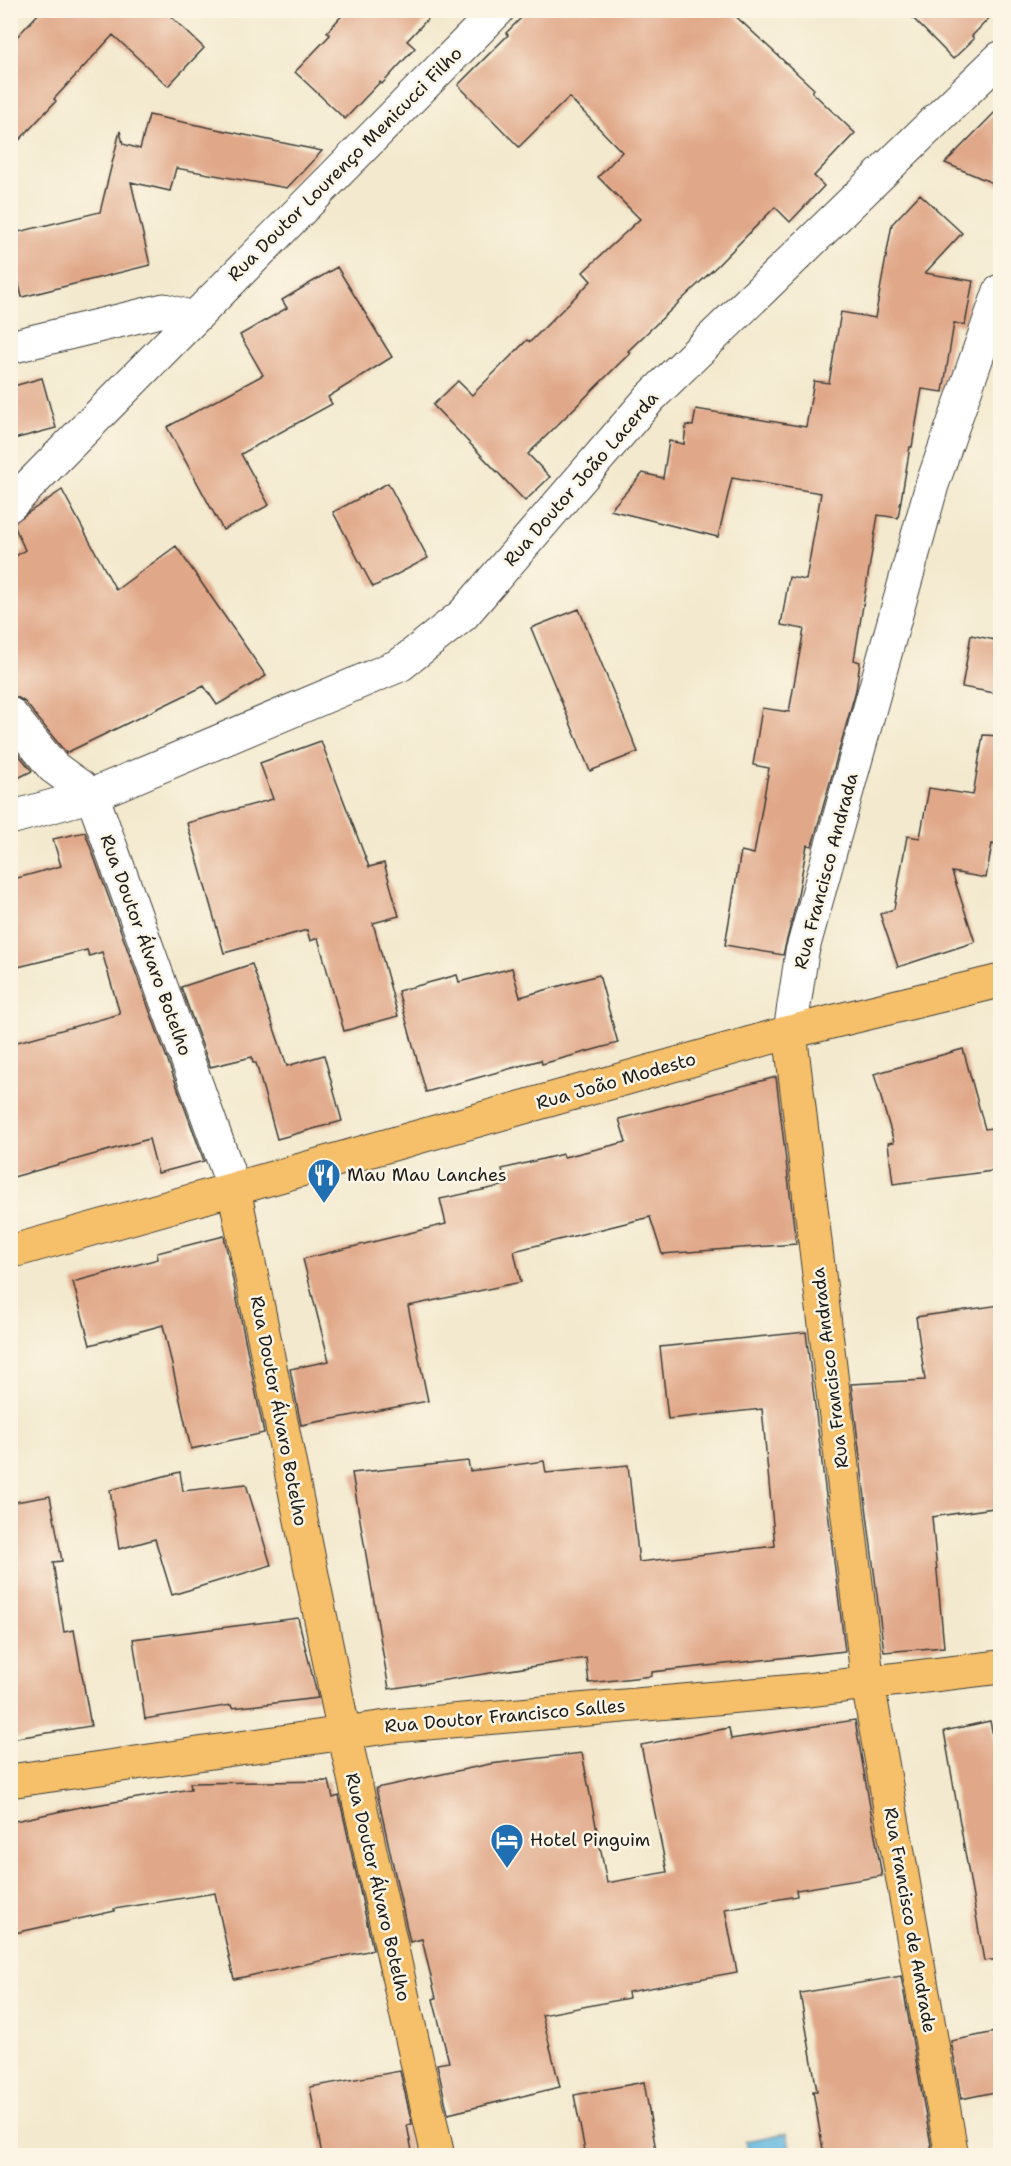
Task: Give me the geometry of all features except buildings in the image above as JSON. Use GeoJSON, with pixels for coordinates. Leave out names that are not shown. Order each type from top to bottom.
{"type":"FeatureCollection","features":[{"type":"Feature","properties":{"kind":"main road","name":"Rua João Modesto"},"geometry":{"type":"LineString","coordinates":[[10,1252],[790,1032],[1000,981]]}},
{"type":"Feature","properties":{"kind":"main road","name":"Rua Francisco Andrada"},"geometry":{"type":"LineString","coordinates":[[790,1032],[867,1684]]}},
{"type":"Feature","properties":{"kind":"main road","name":"Rua Doutor Álvaro Botelho"},"geometry":{"type":"LineString","coordinates":[[234,1189],[344,1733],[438,2156]]}},
{"type":"Feature","properties":{"kind":"main road","name":"Rua Doutor Francisco Salles"},"geometry":{"type":"LineString","coordinates":[[10,1781],[393,1726],[867,1684],[1000,1667]]}},
{"type":"Feature","properties":{"kind":"main road","name":"Rua Francisco de Andrade"},"geometry":{"type":"LineString","coordinates":[[867,1684],[952,2156]]}},
{"type":"Feature","properties":{"kind":"street","name":"Rua Doutor Lourenço Menicucci Filho"},"geometry":{"type":"LineString","coordinates":[[193,318],[498,10]]}},
{"type":"Feature","properties":{"kind":"street","name":"Rua Doutor João Lacerda"},"geometry":{"type":"LineString","coordinates":[[10,818],[92,795],[400,665],[463,615],[650,398],[1000,58]]}},
{"type":"Feature","properties":{"kind":"street","name":"Rua Francisco Andrada"},"geometry":{"type":"LineString","coordinates":[[790,1032],[801,952],[929,497],[1000,291]]}},
{"type":"Feature","properties":{"kind":"street"},"geometry":{"type":"LineString","coordinates":[[10,347],[164,310],[193,318],[10,505]]}},
{"type":"Feature","properties":{"kind":"street"},"geometry":{"type":"LineString","coordinates":[[10,714],[53,767],[92,795]]}},
{"type":"Feature","properties":{"kind":"street","name":"Rua Doutor Álvaro Botelho"},"geometry":{"type":"LineString","coordinates":[[92,795],[234,1189]]}},
{"type":"Feature","properties":{"kind":"water"},"geometry":{"type":"Polygon","coordinates":[[[787,2133],[791,2155],[749,2155],[746,2141],[787,2133]]]}},
{"type":"Feature","properties":{"kind":"place","name":"Mau Mau Lanches"},"geometry":{"type":"Point","coordinates":[324,1204]}},
{"type":"Feature","properties":{"kind":"place","name":"Hotel Pinguim"},"geometry":{"type":"Point","coordinates":[507,1869]}}]}
